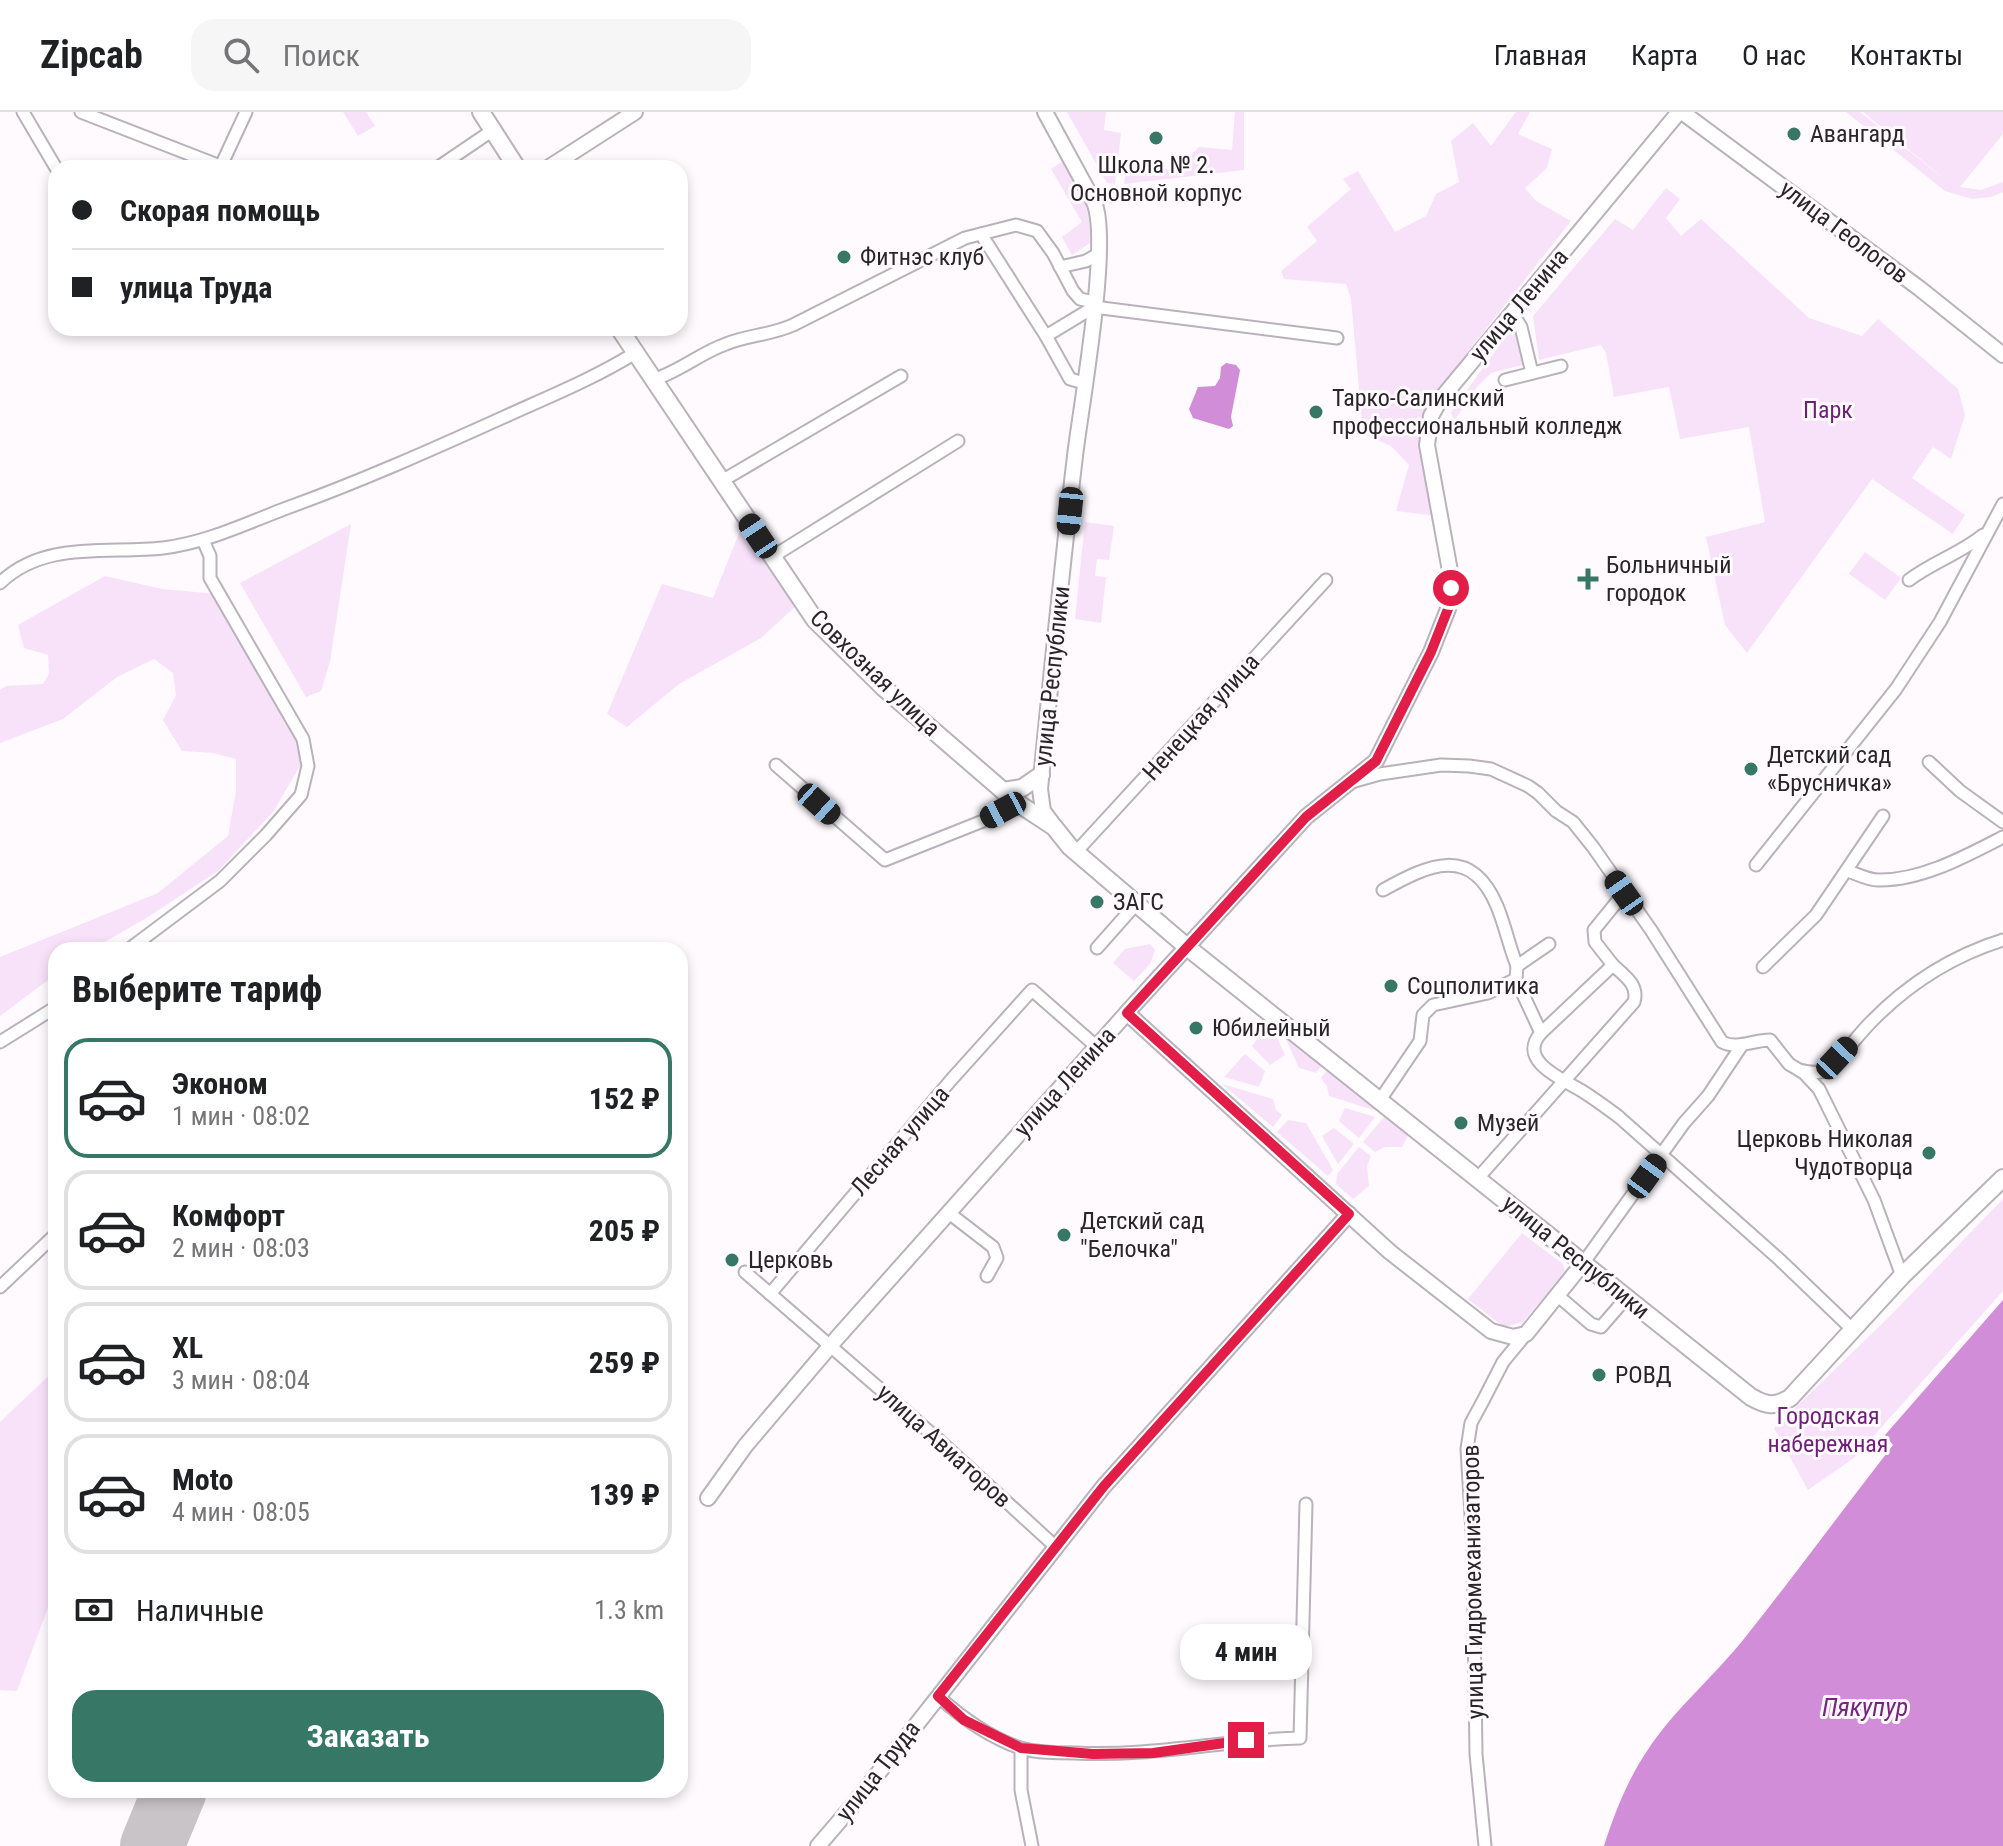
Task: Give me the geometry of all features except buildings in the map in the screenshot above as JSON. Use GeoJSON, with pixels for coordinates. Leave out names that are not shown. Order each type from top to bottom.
{"type":"FeatureCollection","features":[{"type":"Feature","properties":{"kind":"main road"},"geometry":{"type":"LineString","coordinates":[[481,112],[512,160]]}},
{"type":"Feature","properties":{"kind":"main road","name":"Совхозная улица"},"geometry":{"type":"LineString","coordinates":[[624,336],[815,620],[884,688],[1010,797],[1054,827]]}},
{"type":"Feature","properties":{"kind":"main road"},"geometry":{"type":"LineString","coordinates":[[1010,797],[1041,775]]}},
{"type":"Feature","properties":{"kind":"main road","name":"улица Республики"},"geometry":{"type":"LineString","coordinates":[[1054,827],[1076,852],[1187,947],[1751,1397],[1766,1405],[1777,1405],[1790,1398],[1853,1330]]}},
{"type":"Feature","properties":{"kind":"main road"},"geometry":{"type":"LineString","coordinates":[[1853,1330],[1902,1276],[2003,1178]]}},
{"type":"Feature","properties":{"kind":"street"},"geometry":{"type":"LineString","coordinates":[[23,112],[51,160]]}},
{"type":"Feature","properties":{"kind":"street"},"geometry":{"type":"LineString","coordinates":[[81,112],[202,160]]}},
{"type":"Feature","properties":{"kind":"street"},"geometry":{"type":"LineString","coordinates":[[223,160],[246,112]]}},
{"type":"Feature","properties":{"kind":"street"},"geometry":{"type":"LineString","coordinates":[[560,160],[635,112]]}},
{"type":"Feature","properties":{"kind":"street","name":"улица Республики"},"geometry":{"type":"LineString","coordinates":[[1045,112],[1097,210],[1098,254],[1041,775],[1043,811],[1054,827]]}},
{"type":"Feature","properties":{"kind":"street","name":"улица Ленина"},"geometry":{"type":"LineString","coordinates":[[708,1498],[746,1445],[831,1345],[1127,1013],[1306,817],[1336,791],[1368,770],[1383,750],[1431,652],[1450,598],[1448,560],[1427,445],[1431,416],[1440,400],[1512,312],[1681,112]]}},
{"type":"Feature","properties":{"kind":"street","name":"улица Геологов"},"geometry":{"type":"LineString","coordinates":[[1681,112],[1912,283],[2003,355]]}},
{"type":"Feature","properties":{"kind":"street"},"geometry":{"type":"LineString","coordinates":[[449,160],[493,130]]}},
{"type":"Feature","properties":{"kind":"street"},"geometry":{"type":"LineString","coordinates":[[652,380],[730,342],[775,333],[965,238],[1016,225],[1037,231],[1045,239],[1080,299],[1094,304],[1337,338]]}},
{"type":"Feature","properties":{"kind":"street"},"geometry":{"type":"LineString","coordinates":[[981,234],[1070,379],[1084,383]]}},
{"type":"Feature","properties":{"kind":"street"},"geometry":{"type":"LineString","coordinates":[[1060,267],[1078,264],[1098,254]]}},
{"type":"Feature","properties":{"kind":"street"},"geometry":{"type":"LineString","coordinates":[[1046,336],[1094,304]]}},
{"type":"Feature","properties":{"kind":"street"},"geometry":{"type":"LineString","coordinates":[[1512,312],[1521,327],[1532,373]]}},
{"type":"Feature","properties":{"kind":"street"},"geometry":{"type":"LineString","coordinates":[[0,583],[21,567],[50,556],[85,549],[163,548],[203,540],[410,460],[601,373],[635,353]]}},
{"type":"Feature","properties":{"kind":"street"},"geometry":{"type":"LineString","coordinates":[[1505,380],[1561,366]]}},
{"type":"Feature","properties":{"kind":"street"},"geometry":{"type":"LineString","coordinates":[[720,482],[901,376]]}},
{"type":"Feature","properties":{"kind":"street"},"geometry":{"type":"LineString","coordinates":[[772,557],[958,441]]}},
{"type":"Feature","properties":{"kind":"street"},"geometry":{"type":"LineString","coordinates":[[1756,865],[1896,689],[1935,630],[2003,504]]}},
{"type":"Feature","properties":{"kind":"street"},"geometry":{"type":"LineString","coordinates":[[1909,580],[1987,532]]}},
{"type":"Feature","properties":{"kind":"street"},"geometry":{"type":"LineString","coordinates":[[139,942],[220,881],[266,835],[301,795],[308,766],[303,739],[210,578],[210,556],[203,540]]}},
{"type":"Feature","properties":{"kind":"street","name":"Ненецкая улица"},"geometry":{"type":"LineString","coordinates":[[1076,852],[1326,580]]}},
{"type":"Feature","properties":{"kind":"street"},"geometry":{"type":"LineString","coordinates":[[1383,750],[1385,762],[1393,773]]}},
{"type":"Feature","properties":{"kind":"street"},"geometry":{"type":"LineString","coordinates":[[1929,762],[1960,791],[2003,822]]}},
{"type":"Feature","properties":{"kind":"street"},"geometry":{"type":"LineString","coordinates":[[776,765],[885,860],[983,821],[1010,797]]}},
{"type":"Feature","properties":{"kind":"street","name":"улица Ленина"},"geometry":{"type":"LineString","coordinates":[[1351,782],[1441,765],[1491,769],[1528,786],[1573,822],[1593,847],[1675,966],[1722,1042],[1731,1046],[1742,1045]]}},
{"type":"Feature","properties":{"kind":"street"},"geometry":{"type":"LineString","coordinates":[[1763,967],[1816,915],[1883,816]]}},
{"type":"Feature","properties":{"kind":"street"},"geometry":{"type":"LineString","coordinates":[[1848,871],[1875,881],[1907,877],[1963,857],[2003,837]]}},
{"type":"Feature","properties":{"kind":"street"},"geometry":{"type":"LineString","coordinates":[[1383,890],[1424,868],[1449,863],[1472,871],[1486,886],[1497,906],[1517,966],[1516,979],[1541,1033]]}},
{"type":"Feature","properties":{"kind":"street"},"geometry":{"type":"LineString","coordinates":[[1478,1178],[1634,1002],[1636,995],[1629,979],[1595,942],[1594,930],[1624,893]]}},
{"type":"Feature","properties":{"kind":"street"},"geometry":{"type":"LineString","coordinates":[[1097,948],[1136,904]]}},
{"type":"Feature","properties":{"kind":"street"},"geometry":{"type":"LineString","coordinates":[[1819,1089],[1820,1078],[1873,1019],[1910,986],[1951,961],[2003,940]]}},
{"type":"Feature","properties":{"kind":"street"},"geometry":{"type":"LineString","coordinates":[[1517,966],[1549,944]]}},
{"type":"Feature","properties":{"kind":"street"},"geometry":{"type":"LineString","coordinates":[[1613,965],[1541,1033],[1535,1046],[1539,1062],[1555,1077],[1565,1080],[1619,1117],[1780,1260],[1853,1330]]}},
{"type":"Feature","properties":{"kind":"street"},"geometry":{"type":"LineString","coordinates":[[1380,1100],[1420,1041],[1423,1015],[1433,1005],[1480,996],[1516,979]]}},
{"type":"Feature","properties":{"kind":"street","name":"Лесная улица"},"geometry":{"type":"LineString","coordinates":[[770,1294],[951,1080],[1032,990],[1097,1047]]}},
{"type":"Feature","properties":{"kind":"street"},"geometry":{"type":"LineString","coordinates":[[0,1042],[48,1012]]}},
{"type":"Feature","properties":{"kind":"street"},"geometry":{"type":"LineString","coordinates":[[1127,1013],[1390,1252],[1491,1331],[1511,1353]]}},
{"type":"Feature","properties":{"kind":"street"},"geometry":{"type":"LineString","coordinates":[[1491,1331],[1513,1337],[1526,1334],[1584,1262],[1684,1123],[1708,1096],[1742,1045],[1757,1040],[1770,1040],[1789,1064],[1819,1089],[1874,1200],[1902,1276]]}},
{"type":"Feature","properties":{"kind":"street"},"geometry":{"type":"LineString","coordinates":[[1798,1070],[1828,1070]]}},
{"type":"Feature","properties":{"kind":"street"},"geometry":{"type":"LineString","coordinates":[[949,1213],[993,1247],[997,1258],[987,1276]]}},
{"type":"Feature","properties":{"kind":"street","name":"улица Труда"},"geometry":{"type":"LineString","coordinates":[[818,1846],[1142,1441],[1349,1214]]}},
{"type":"Feature","properties":{"kind":"street"},"geometry":{"type":"LineString","coordinates":[[0,1287],[48,1242]]}},
{"type":"Feature","properties":{"kind":"street","name":"улица Авиаторов"},"geometry":{"type":"LineString","coordinates":[[745,1272],[1057,1548]]}},
{"type":"Feature","properties":{"kind":"street"},"geometry":{"type":"LineString","coordinates":[[1557,1295],[1591,1324],[1601,1327],[1627,1297]]}},
{"type":"Feature","properties":{"kind":"street","name":"улица Гидромеханизаторов"},"geometry":{"type":"LineString","coordinates":[[1485,1846],[1476,1754],[1473,1548],[1467,1449],[1471,1423],[1503,1362],[1526,1334]]}},
{"type":"Feature","properties":{"kind":"street","name":"улица Труда"},"geometry":{"type":"LineString","coordinates":[[938,1696],[964,1720],[1021,1748],[1080,1754],[1153,1753],[1246,1740],[1300,1738],[1306,1504]]}},
{"type":"Feature","properties":{"kind":"street"},"geometry":{"type":"LineString","coordinates":[[1021,1748],[1021,1790],[1032,1846]]}},
{"type":"Feature","properties":{"kind":"green space"},"geometry":{"type":"Polygon","coordinates":[[[343,112],[366,112],[375,126],[358,136],[343,112]]]}},
{"type":"Feature","properties":{"kind":"green space"},"geometry":{"type":"Polygon","coordinates":[[[1067,112],[1106,112],[1104,130],[1121,133],[1115,184],[1107,183],[1067,112]]]}},
{"type":"Feature","properties":{"kind":"green space"},"geometry":{"type":"Polygon","coordinates":[[[1235,112],[1244,112],[1244,170],[1124,184],[1127,166],[1176,170],[1199,147],[1232,150],[1235,112]]]}},
{"type":"Feature","properties":{"kind":"green space"},"geometry":{"type":"Polygon","coordinates":[[[1516,112],[1530,112],[1518,134],[1552,149],[1547,168],[1525,188],[1536,201],[1571,221],[1434,395],[1420,451],[1437,516],[1396,511],[1409,465],[1391,446],[1363,434],[1351,299],[1346,284],[1284,279],[1281,271],[1317,241],[1307,227],[1351,189],[1343,179],[1358,171],[1395,232],[1426,216],[1436,194],[1459,182],[1451,141],[1473,123],[1491,146],[1516,112]]]}},
{"type":"Feature","properties":{"kind":"green space"},"geometry":{"type":"Polygon","coordinates":[[[1846,112],[1860,112],[1947,181],[1863,112],[2003,112],[2003,134],[1960,187],[1981,190],[2003,182],[2003,192],[1972,199],[1945,191],[1846,112]]]}},
{"type":"Feature","properties":{"kind":"green space"},"geometry":{"type":"Polygon","coordinates":[[[1063,161],[1084,200],[1089,219],[1090,243],[1072,255],[1062,237],[1082,222],[1051,169],[1063,161]]]}},
{"type":"Feature","properties":{"kind":"green space","name":"Парк"},"geometry":{"type":"Polygon","coordinates":[[[1666,188],[1680,199],[1666,218],[1681,236],[1701,219],[1809,318],[1862,336],[1878,319],[1958,389],[1965,415],[1951,459],[1933,447],[1912,478],[1965,515],[1953,534],[1872,479],[1747,653],[1725,625],[1706,537],[1765,522],[1749,427],[1680,439],[1669,387],[1614,397],[1606,353],[1601,345],[1539,360],[1533,316],[1615,219],[1633,230],[1666,188]]]}},
{"type":"Feature","properties":{"kind":"green space"},"geometry":{"type":"Polygon","coordinates":[[[1518,320],[1523,365],[1491,373],[1477,387],[1454,421],[1451,412],[1518,320]]]}},
{"type":"Feature","properties":{"kind":"green space"},"geometry":{"type":"Polygon","coordinates":[[[1085,522],[1114,526],[1109,560],[1097,559],[1095,576],[1106,577],[1101,623],[1075,619],[1085,522]]]}},
{"type":"Feature","properties":{"kind":"green space"},"geometry":{"type":"Polygon","coordinates":[[[351,524],[330,662],[321,691],[306,697],[240,583],[351,524]]]}},
{"type":"Feature","properties":{"kind":"green space"},"geometry":{"type":"Polygon","coordinates":[[[742,526],[797,605],[761,638],[679,684],[627,727],[607,714],[662,584],[713,598],[742,526]]]}},
{"type":"Feature","properties":{"kind":"green space"},"geometry":{"type":"Polygon","coordinates":[[[1865,552],[1901,578],[1885,600],[1849,574],[1865,552]]]}},
{"type":"Feature","properties":{"kind":"green space"},"geometry":{"type":"Polygon","coordinates":[[[105,576],[162,589],[218,594],[299,736],[300,766],[273,812],[218,871],[105,942],[48,942],[48,980],[0,1016],[0,957],[158,893],[228,836],[236,791],[236,759],[213,753],[182,751],[163,720],[176,695],[173,673],[154,659],[117,677],[63,719],[0,743],[0,690],[6,686],[43,684],[49,674],[48,655],[24,648],[18,625],[105,576]]]}},
{"type":"Feature","properties":{"kind":"green space"},"geometry":{"type":"Polygon","coordinates":[[[1150,944],[1155,950],[1150,964],[1134,981],[1113,963],[1125,949],[1150,944]]]}},
{"type":"Feature","properties":{"kind":"green space"},"geometry":{"type":"Polygon","coordinates":[[[1270,1022],[1285,1055],[1270,1065],[1252,1046],[1270,1022]]]}},
{"type":"Feature","properties":{"kind":"green space"},"geometry":{"type":"Polygon","coordinates":[[[1279,1024],[1325,1062],[1316,1073],[1299,1068],[1279,1024]]]}},
{"type":"Feature","properties":{"kind":"green space"},"geometry":{"type":"Polygon","coordinates":[[[1245,1054],[1265,1071],[1259,1087],[1224,1077],[1245,1054]]]}},
{"type":"Feature","properties":{"kind":"green space"},"geometry":{"type":"Polygon","coordinates":[[[1330,1066],[1383,1108],[1380,1112],[1329,1096],[1321,1078],[1330,1066]]]}},
{"type":"Feature","properties":{"kind":"green space"},"geometry":{"type":"Polygon","coordinates":[[[1222,1084],[1273,1099],[1276,1110],[1282,1115],[1273,1127],[1222,1084]]]}},
{"type":"Feature","properties":{"kind":"green space"},"geometry":{"type":"Polygon","coordinates":[[[1345,1108],[1375,1117],[1359,1138],[1339,1121],[1345,1108]]]}},
{"type":"Feature","properties":{"kind":"green space"},"geometry":{"type":"Polygon","coordinates":[[[1392,1114],[1411,1130],[1402,1147],[1385,1147],[1375,1152],[1363,1142],[1385,1116],[1392,1114]]]}},
{"type":"Feature","properties":{"kind":"green space"},"geometry":{"type":"Polygon","coordinates":[[[1288,1120],[1306,1123],[1333,1170],[1328,1176],[1277,1132],[1288,1120]]]}},
{"type":"Feature","properties":{"kind":"green space"},"geometry":{"type":"Polygon","coordinates":[[[1334,1128],[1354,1144],[1338,1164],[1322,1136],[1334,1128]]]}},
{"type":"Feature","properties":{"kind":"green space"},"geometry":{"type":"Polygon","coordinates":[[[1359,1147],[1371,1156],[1367,1166],[1369,1186],[1353,1199],[1336,1184],[1337,1174],[1359,1147]]]}},
{"type":"Feature","properties":{"kind":"green space","name":"Городская набережная"},"geometry":{"type":"Polygon","coordinates":[[[2003,1199],[2003,1291],[1854,1458],[1808,1490],[1774,1428],[1889,1317],[2003,1199]]]}},
{"type":"Feature","properties":{"kind":"green space"},"geometry":{"type":"Polygon","coordinates":[[[1522,1233],[1563,1264],[1565,1272],[1523,1322],[1504,1327],[1468,1299],[1522,1233]]]}},
{"type":"Feature","properties":{"kind":"green space"},"geometry":{"type":"Polygon","coordinates":[[[48,1377],[48,1608],[17,1691],[0,1690],[0,1422],[48,1377]]]}},
{"type":"Feature","properties":{"kind":"water"},"geometry":{"type":"Polygon","coordinates":[[[1226,363],[1236,365],[1240,370],[1231,417],[1233,426],[1229,429],[1193,418],[1189,409],[1198,387],[1215,386],[1221,367],[1226,363]]]}},
{"type":"Feature","properties":{"kind":"water","name":"Пякупур"},"geometry":{"type":"Polygon","coordinates":[[[2003,1300],[2003,1846],[1604,1846],[1628,1785],[1658,1735],[1747,1635],[1893,1445],[1885,1435],[2003,1300]]]}},
{"type":"Feature","properties":{"kind":"runway"},"geometry":{"type":"LineString","coordinates":[[152,1846],[172,1798]]}},
{"type":"Feature","properties":{"kind":"place","name":"Авангард"},"geometry":{"type":"Point","coordinates":[1794,134]}},
{"type":"Feature","properties":{"kind":"place","name":"Школа № 2. Основной корпус"},"geometry":{"type":"Point","coordinates":[1156,138]}},
{"type":"Feature","properties":{"kind":"place","name":"Фитнэс клуб"},"geometry":{"type":"Point","coordinates":[844,257]}},
{"type":"Feature","properties":{"kind":"place","name":"Тарко-Салинский профессиональный колледж"},"geometry":{"type":"Point","coordinates":[1316,412]}},
{"type":"Feature","properties":{"kind":"place","name":"Больничный городок"},"geometry":{"type":"Point","coordinates":[1588,579]}},
{"type":"Feature","properties":{"kind":"place","name":"Детский сад «Брусничка»"},"geometry":{"type":"Point","coordinates":[1751,769]}},
{"type":"Feature","properties":{"kind":"place","name":"ЗАГС"},"geometry":{"type":"Point","coordinates":[1097,902]}},
{"type":"Feature","properties":{"kind":"place","name":"Соцполитика"},"geometry":{"type":"Point","coordinates":[1391,986]}},
{"type":"Feature","properties":{"kind":"place","name":"Юбилейный"},"geometry":{"type":"Point","coordinates":[1196,1028]}},
{"type":"Feature","properties":{"kind":"place","name":"Музей"},"geometry":{"type":"Point","coordinates":[1461,1123]}},
{"type":"Feature","properties":{"kind":"place","name":"Церковь Николая Чудотворца"},"geometry":{"type":"Point","coordinates":[1929,1153]}},
{"type":"Feature","properties":{"kind":"place","name":"Детский сад \"Белочка\""},"geometry":{"type":"Point","coordinates":[1064,1235]}},
{"type":"Feature","properties":{"kind":"place","name":"Церковь"},"geometry":{"type":"Point","coordinates":[732,1260]}},
{"type":"Feature","properties":{"kind":"place","name":"РОВД"},"geometry":{"type":"Point","coordinates":[1599,1375]}},
{"type":"Feature","properties":{"kind":"route"},"geometry":{"type":"LineString","coordinates":[[1246,1740],[1153,1753],[1093,1754],[1021,1748],[964,1720],[938,1696],[1142,1441],[1349,1214],[1127,1013],[1306,817],[1376,761],[1431,652],[1448,609],[1451,588]]}}]}
